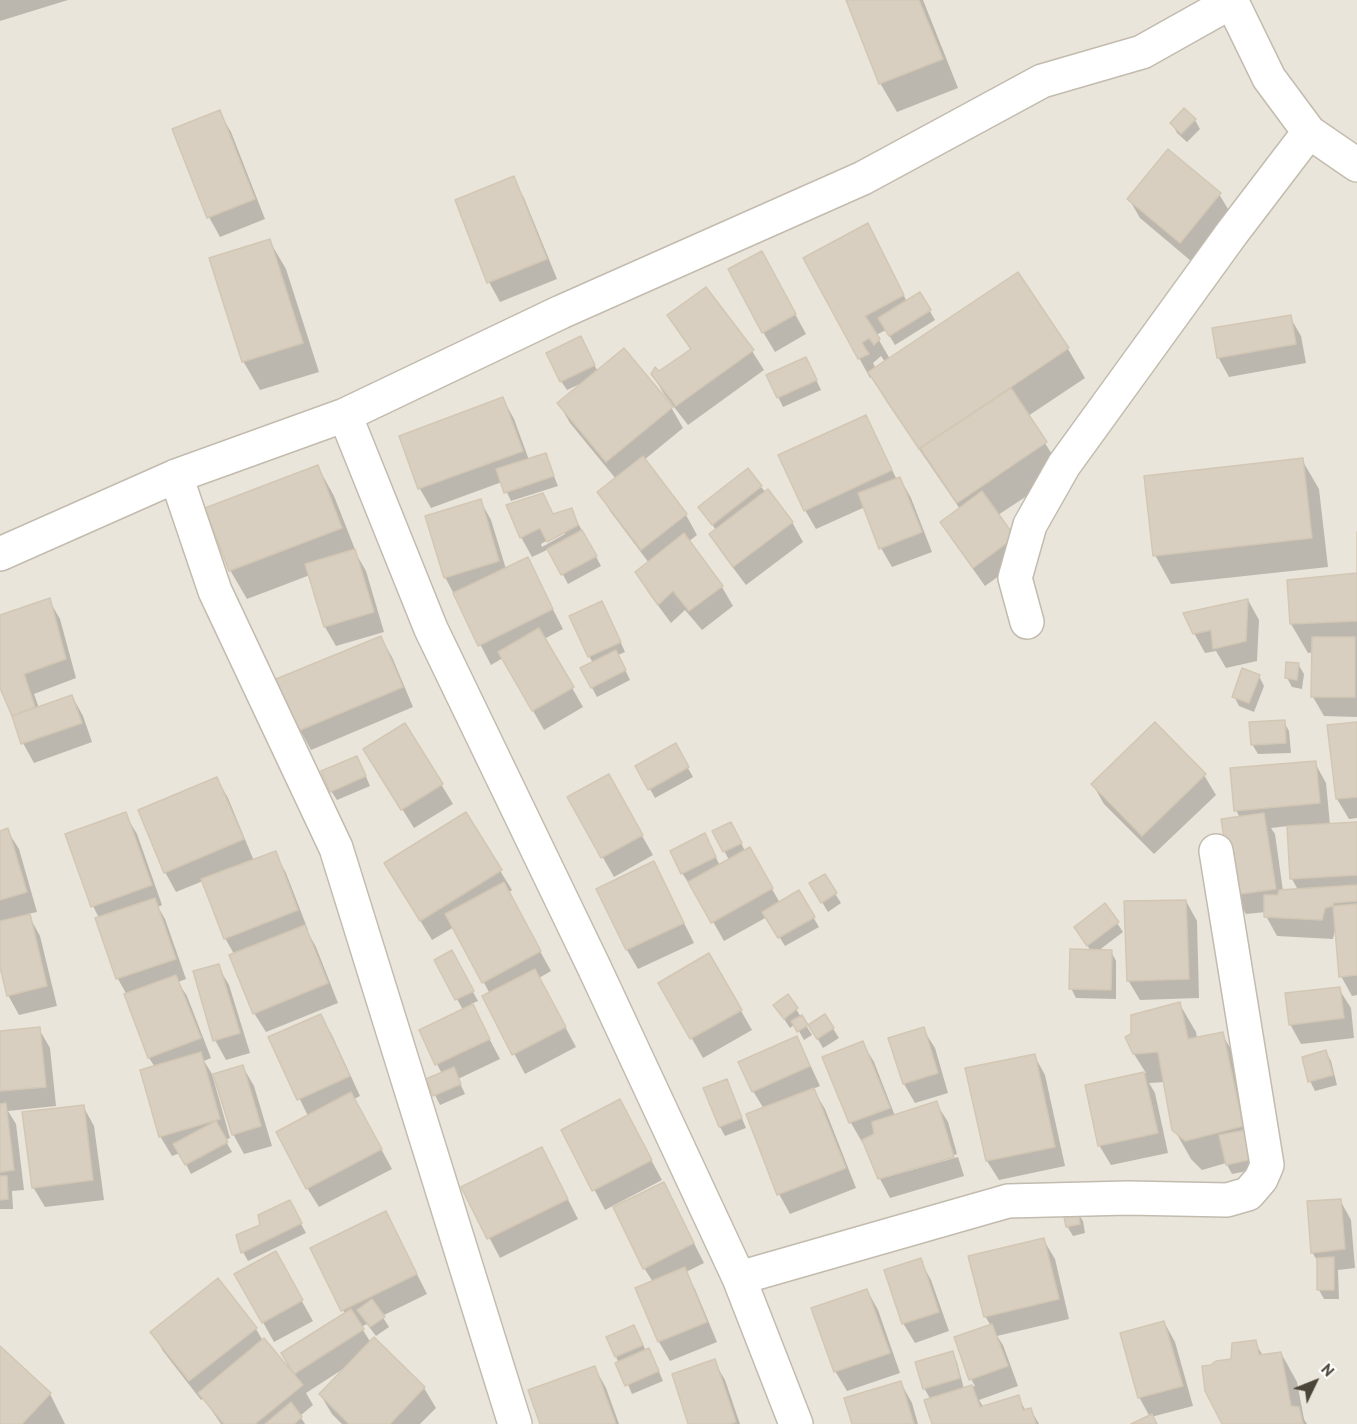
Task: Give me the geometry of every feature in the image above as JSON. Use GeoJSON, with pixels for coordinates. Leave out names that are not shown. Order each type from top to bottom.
{"type":"FeatureCollection","features":[{"type":"Feature","properties":{"kind":"street"},"geometry":{"type":"LineString","coordinates":[[0,554],[176,476],[345,415],[561,312],[863,178],[1042,81],[1142,52],[1231,1],[1269,78],[1309,132],[1357,165]]}},
{"type":"Feature","properties":{"kind":"street"},"geometry":{"type":"LineString","coordinates":[[1027,622],[1015,578],[1030,525],[1064,465],[1232,233],[1309,132]]}},
{"type":"Feature","properties":{"kind":"street"},"geometry":{"type":"LineString","coordinates":[[345,415],[431,629],[594,967],[739,1278],[796,1424]]}},
{"type":"Feature","properties":{"kind":"street"},"geometry":{"type":"LineString","coordinates":[[176,476],[215,591],[336,848],[515,1424]]}},
{"type":"Feature","properties":{"kind":"street"},"geometry":{"type":"LineString","coordinates":[[739,1278],[1008,1201],[1128,1198],[1227,1200],[1248,1194],[1261,1179],[1267,1165],[1216,852]]}},
{"type":"Feature","properties":{"kind":"shaded area"},"geometry":{"type":"Polygon","coordinates":[[[0,0],[1357,0],[1357,1424],[0,1424],[0,0]]]}},
{"type":"Feature","properties":{"kind":"building"},"geometry":{"type":"Polygon","coordinates":[[[846,0],[919,0],[943,59],[879,84],[846,0]]]}},
{"type":"Feature","properties":{"kind":"building"},"geometry":{"type":"Polygon","coordinates":[[[1184,108],[1196,119],[1181,134],[1170,123],[1184,108]]]}},
{"type":"Feature","properties":{"kind":"building"},"geometry":{"type":"Polygon","coordinates":[[[220,110],[255,199],[207,218],[172,129],[220,110]]]}},
{"type":"Feature","properties":{"kind":"building"},"geometry":{"type":"Polygon","coordinates":[[[1168,149],[1221,193],[1180,243],[1127,199],[1168,149]]]}},
{"type":"Feature","properties":{"kind":"building"},"geometry":{"type":"Polygon","coordinates":[[[514,176],[547,259],[487,283],[455,200],[514,176]]]}},
{"type":"Feature","properties":{"kind":"building"},"geometry":{"type":"Polygon","coordinates":[[[868,223],[904,295],[865,316],[880,339],[874,345],[869,338],[862,343],[869,354],[858,359],[803,258],[868,223]]]}},
{"type":"Feature","properties":{"kind":"building"},"geometry":{"type":"Polygon","coordinates":[[[270,239],[303,343],[242,362],[209,258],[270,239]]]}},
{"type":"Feature","properties":{"kind":"building"},"geometry":{"type":"Polygon","coordinates":[[[762,251],[796,314],[762,333],[728,269],[762,251]]]}},
{"type":"Feature","properties":{"kind":"building"},"geometry":{"type":"Polygon","coordinates":[[[1018,272],[1069,348],[919,449],[868,372],[1018,272]]]}},
{"type":"Feature","properties":{"kind":"building"},"geometry":{"type":"Polygon","coordinates":[[[706,287],[754,350],[676,406],[651,374],[655,367],[659,371],[691,349],[667,315],[706,287]]]}},
{"type":"Feature","properties":{"kind":"building"},"geometry":{"type":"Polygon","coordinates":[[[920,292],[931,310],[889,336],[878,318],[920,292]]]}},
{"type":"Feature","properties":{"kind":"building"},"geometry":{"type":"Polygon","coordinates":[[[1291,315],[1296,344],[1217,358],[1212,328],[1291,315]]]}},
{"type":"Feature","properties":{"kind":"building"},"geometry":{"type":"Polygon","coordinates":[[[581,336],[595,365],[560,382],[546,353],[581,336]]]}},
{"type":"Feature","properties":{"kind":"building"},"geometry":{"type":"Polygon","coordinates":[[[624,348],[673,407],[606,462],[557,403],[624,348]]]}},
{"type":"Feature","properties":{"kind":"building"},"geometry":{"type":"Polygon","coordinates":[[[806,357],[817,380],[777,398],[766,375],[806,357]]]}},
{"type":"Feature","properties":{"kind":"building"},"geometry":{"type":"Polygon","coordinates":[[[1011,388],[1047,442],[957,503],[920,448],[1011,388]]]}},
{"type":"Feature","properties":{"kind":"building"},"geometry":{"type":"Polygon","coordinates":[[[503,397],[523,451],[418,489],[399,436],[503,397]]]}},
{"type":"Feature","properties":{"kind":"building"},"geometry":{"type":"Polygon","coordinates":[[[866,415],[892,470],[804,511],[778,455],[866,415]]]}},
{"type":"Feature","properties":{"kind":"building"},"geometry":{"type":"Polygon","coordinates":[[[546,453],[554,476],[504,493],[496,469],[546,453]]]}},
{"type":"Feature","properties":{"kind":"building"},"geometry":{"type":"Polygon","coordinates":[[[643,456],[687,514],[641,550],[597,492],[643,456]]]}},
{"type":"Feature","properties":{"kind":"building"},"geometry":{"type":"Polygon","coordinates":[[[1303,458],[1312,538],[1153,556],[1144,476],[1303,458]]]}},
{"type":"Feature","properties":{"kind":"building"},"geometry":{"type":"Polygon","coordinates":[[[318,465],[342,528],[229,571],[205,508],[318,465]]]}},
{"type":"Feature","properties":{"kind":"building"},"geometry":{"type":"Polygon","coordinates":[[[748,468],[762,486],[712,525],[698,507],[748,468]]]}},
{"type":"Feature","properties":{"kind":"building"},"geometry":{"type":"Polygon","coordinates":[[[900,477],[922,532],[879,549],[858,493],[900,477]]]}},
{"type":"Feature","properties":{"kind":"building"},"geometry":{"type":"Polygon","coordinates":[[[768,489],[793,522],[733,567],[709,534],[768,489]]]}},
{"type":"Feature","properties":{"kind":"building"},"geometry":{"type":"Polygon","coordinates":[[[982,491],[1015,537],[973,568],[940,522],[982,491]]]}},
{"type":"Feature","properties":{"kind":"building"},"geometry":{"type":"Polygon","coordinates":[[[543,493],[553,514],[572,508],[578,525],[547,542],[540,528],[520,538],[506,505],[543,493]]]}},
{"type":"Feature","properties":{"kind":"building"},"geometry":{"type":"Polygon","coordinates":[[[481,499],[499,561],[444,578],[425,516],[481,499]]]}},
{"type":"Feature","properties":{"kind":"building"},"geometry":{"type":"Polygon","coordinates":[[[582,530],[597,556],[561,575],[547,549],[582,530]]]}},
{"type":"Feature","properties":{"kind":"building"},"geometry":{"type":"Polygon","coordinates":[[[684,533],[723,586],[689,611],[673,591],[658,605],[635,572],[684,533]]]}},
{"type":"Feature","properties":{"kind":"building"},"geometry":{"type":"Polygon","coordinates":[[[355,549],[374,612],[324,627],[305,564],[355,549]]]}},
{"type":"Feature","properties":{"kind":"building"},"geometry":{"type":"Polygon","coordinates":[[[528,557],[553,609],[478,646],[453,593],[528,557]]]}},
{"type":"Feature","properties":{"kind":"building"},"geometry":{"type":"Polygon","coordinates":[[[1357,573],[1357,621],[1290,624],[1287,580],[1357,573]]]}},
{"type":"Feature","properties":{"kind":"building"},"geometry":{"type":"Polygon","coordinates":[[[50,598],[66,659],[24,674],[35,707],[12,716],[0,688],[0,615],[50,598]]]}},
{"type":"Feature","properties":{"kind":"building"},"geometry":{"type":"Polygon","coordinates":[[[1248,599],[1246,641],[1213,649],[1211,630],[1193,634],[1183,613],[1248,599]]]}},
{"type":"Feature","properties":{"kind":"building"},"geometry":{"type":"Polygon","coordinates":[[[602,601],[621,642],[588,657],[569,616],[602,601]]]}},
{"type":"Feature","properties":{"kind":"building"},"geometry":{"type":"Polygon","coordinates":[[[539,628],[574,687],[532,711],[498,652],[539,628]]]}},
{"type":"Feature","properties":{"kind":"building"},"geometry":{"type":"Polygon","coordinates":[[[381,636],[403,687],[298,731],[276,679],[381,636]]]}},
{"type":"Feature","properties":{"kind":"building"},"geometry":{"type":"Polygon","coordinates":[[[1312,637],[1355,637],[1355,697],[1311,697],[1312,637]]]}},
{"type":"Feature","properties":{"kind":"building"},"geometry":{"type":"Polygon","coordinates":[[[616,650],[626,670],[591,688],[580,668],[616,650]]]}},
{"type":"Feature","properties":{"kind":"building"},"geometry":{"type":"Polygon","coordinates":[[[1286,662],[1299,663],[1297,680],[1285,678],[1286,662]]]}},
{"type":"Feature","properties":{"kind":"building"},"geometry":{"type":"Polygon","coordinates":[[[1242,668],[1260,675],[1249,703],[1232,697],[1242,668]]]}},
{"type":"Feature","properties":{"kind":"building"},"geometry":{"type":"Polygon","coordinates":[[[72,695],[82,723],[21,744],[12,716],[72,695]]]}},
{"type":"Feature","properties":{"kind":"building"},"geometry":{"type":"Polygon","coordinates":[[[1285,720],[1286,743],[1251,745],[1249,722],[1285,720]]]}},
{"type":"Feature","properties":{"kind":"building"},"geometry":{"type":"Polygon","coordinates":[[[1155,722],[1206,774],[1142,836],[1091,784],[1155,722]]]}},
{"type":"Feature","properties":{"kind":"building"},"geometry":{"type":"Polygon","coordinates":[[[1357,722],[1357,797],[1336,799],[1327,725],[1357,722]]]}},
{"type":"Feature","properties":{"kind":"building"},"geometry":{"type":"Polygon","coordinates":[[[405,723],[443,784],[401,810],[363,749],[405,723]]]}},
{"type":"Feature","properties":{"kind":"building"},"geometry":{"type":"Polygon","coordinates":[[[676,743],[689,767],[648,790],[635,766],[676,743]]]}},
{"type":"Feature","properties":{"kind":"building"},"geometry":{"type":"Polygon","coordinates":[[[357,756],[366,776],[330,792],[321,771],[357,756]]]}},
{"type":"Feature","properties":{"kind":"building"},"geometry":{"type":"Polygon","coordinates":[[[1316,761],[1320,803],[1234,811],[1230,768],[1316,761]]]}},
{"type":"Feature","properties":{"kind":"building"},"geometry":{"type":"Polygon","coordinates":[[[609,774],[643,835],[601,858],[567,797],[609,774]]]}},
{"type":"Feature","properties":{"kind":"building"},"geometry":{"type":"Polygon","coordinates":[[[217,777],[244,839],[164,873],[138,810],[217,777]]]}},
{"type":"Feature","properties":{"kind":"building"},"geometry":{"type":"Polygon","coordinates":[[[126,812],[152,885],[91,907],[65,834],[126,812]]]}},
{"type":"Feature","properties":{"kind":"building"},"geometry":{"type":"Polygon","coordinates":[[[466,812],[502,870],[420,921],[384,863],[466,812]]]}},
{"type":"Feature","properties":{"kind":"building"},"geometry":{"type":"Polygon","coordinates":[[[1264,813],[1276,889],[1233,895],[1221,819],[1264,813]]]}},
{"type":"Feature","properties":{"kind":"building"},"geometry":{"type":"Polygon","coordinates":[[[731,822],[742,843],[723,852],[712,831],[731,822]]]}},
{"type":"Feature","properties":{"kind":"building"},"geometry":{"type":"Polygon","coordinates":[[[1357,822],[1357,875],[1290,879],[1287,826],[1357,822]]]}},
{"type":"Feature","properties":{"kind":"building"},"geometry":{"type":"Polygon","coordinates":[[[8,828],[27,892],[0,900],[0,831],[8,828]]]}},
{"type":"Feature","properties":{"kind":"building"},"geometry":{"type":"Polygon","coordinates":[[[705,833],[716,857],[681,874],[670,851],[705,833]]]}},
{"type":"Feature","properties":{"kind":"building"},"geometry":{"type":"Polygon","coordinates":[[[750,847],[773,888],[711,923],[688,882],[750,847]]]}},
{"type":"Feature","properties":{"kind":"building"},"geometry":{"type":"Polygon","coordinates":[[[276,851],[298,910],[224,939],[201,879],[276,851]]]}},
{"type":"Feature","properties":{"kind":"building"},"geometry":{"type":"Polygon","coordinates":[[[654,861],[684,923],[626,950],[596,889],[654,861]]]}},
{"type":"Feature","properties":{"kind":"building"},"geometry":{"type":"Polygon","coordinates":[[[825,874],[837,893],[821,903],[809,883],[825,874]]]}},
{"type":"Feature","properties":{"kind":"building"},"geometry":{"type":"Polygon","coordinates":[[[504,882],[541,951],[482,983],[445,914],[504,882]]]}},
{"type":"Feature","properties":{"kind":"building"},"geometry":{"type":"Polygon","coordinates":[[[1357,885],[1357,901],[1333,903],[1333,906],[1325,908],[1322,920],[1264,917],[1264,895],[1278,895],[1279,890],[1357,885]]]}},
{"type":"Feature","properties":{"kind":"building"},"geometry":{"type":"Polygon","coordinates":[[[799,890],[815,917],[778,938],[762,912],[799,890]]]}},
{"type":"Feature","properties":{"kind":"building"},"geometry":{"type":"Polygon","coordinates":[[[155,898],[176,959],[116,979],[95,918],[155,898]]]}},
{"type":"Feature","properties":{"kind":"building"},"geometry":{"type":"Polygon","coordinates":[[[1186,900],[1189,979],[1127,981],[1124,901],[1186,900]]]}},
{"type":"Feature","properties":{"kind":"building"},"geometry":{"type":"Polygon","coordinates":[[[1105,903],[1119,922],[1087,946],[1074,927],[1105,903]]]}},
{"type":"Feature","properties":{"kind":"building"},"geometry":{"type":"Polygon","coordinates":[[[1357,904],[1357,975],[1339,977],[1333,906],[1357,904]]]}},
{"type":"Feature","properties":{"kind":"building"},"geometry":{"type":"Polygon","coordinates":[[[30,914],[47,986],[7,996],[0,967],[0,921],[30,914]]]}},
{"type":"Feature","properties":{"kind":"building"},"geometry":{"type":"Polygon","coordinates":[[[305,925],[328,983],[253,1014],[229,955],[305,925]]]}},
{"type":"Feature","properties":{"kind":"building"},"geometry":{"type":"Polygon","coordinates":[[[1070,949],[1112,950],[1111,990],[1069,989],[1070,949]]]}},
{"type":"Feature","properties":{"kind":"building"},"geometry":{"type":"Polygon","coordinates":[[[452,950],[474,991],[455,1000],[434,960],[452,950]]]}},
{"type":"Feature","properties":{"kind":"building"},"geometry":{"type":"Polygon","coordinates":[[[709,953],[742,1010],[690,1039],[658,983],[709,953]]]}},
{"type":"Feature","properties":{"kind":"building"},"geometry":{"type":"Polygon","coordinates":[[[219,964],[240,1033],[213,1041],[193,971],[219,964]]]}},
{"type":"Feature","properties":{"kind":"building"},"geometry":{"type":"Polygon","coordinates":[[[535,969],[566,1027],[512,1055],[482,996],[535,969]]]}},
{"type":"Feature","properties":{"kind":"building"},"geometry":{"type":"Polygon","coordinates":[[[176,975],[201,1038],[148,1058],[124,994],[176,975]]]}},
{"type":"Feature","properties":{"kind":"building"},"geometry":{"type":"Polygon","coordinates":[[[1340,987],[1344,1018],[1289,1025],[1285,993],[1340,987]]]}},
{"type":"Feature","properties":{"kind":"building"},"geometry":{"type":"Polygon","coordinates":[[[788,994],[798,1008],[784,1019],[773,1005],[788,994]]]}},
{"type":"Feature","properties":{"kind":"building"},"geometry":{"type":"Polygon","coordinates":[[[1180,1002],[1188,1039],[1223,1032],[1243,1126],[1185,1141],[1172,1130],[1158,1052],[1133,1054],[1125,1037],[1131,1034],[1131,1015],[1180,1002]]]}},
{"type":"Feature","properties":{"kind":"building"},"geometry":{"type":"Polygon","coordinates":[[[473,1004],[490,1039],[435,1065],[419,1030],[473,1004]]]}},
{"type":"Feature","properties":{"kind":"building"},"geometry":{"type":"Polygon","coordinates":[[[321,1014],[350,1076],[297,1100],[268,1037],[321,1014]]]}},
{"type":"Feature","properties":{"kind":"building"},"geometry":{"type":"Polygon","coordinates":[[[825,1014],[834,1028],[817,1039],[808,1025],[825,1014]]]}},
{"type":"Feature","properties":{"kind":"building"},"geometry":{"type":"Polygon","coordinates":[[[802,1015],[808,1025],[797,1032],[791,1021],[802,1015]]]}},
{"type":"Feature","properties":{"kind":"building"},"geometry":{"type":"Polygon","coordinates":[[[40,1027],[46,1087],[0,1091],[0,1031],[40,1027]]]}},
{"type":"Feature","properties":{"kind":"building"},"geometry":{"type":"Polygon","coordinates":[[[924,1027],[938,1073],[903,1084],[888,1038],[924,1027]]]}},
{"type":"Feature","properties":{"kind":"building"},"geometry":{"type":"Polygon","coordinates":[[[797,1036],[810,1066],[752,1092],[738,1062],[797,1036]]]}},
{"type":"Feature","properties":{"kind":"building"},"geometry":{"type":"Polygon","coordinates":[[[863,1041],[890,1108],[849,1123],[822,1057],[863,1041]]]}},
{"type":"Feature","properties":{"kind":"building"},"geometry":{"type":"Polygon","coordinates":[[[1326,1050],[1333,1075],[1308,1082],[1302,1057],[1326,1050]]]}},
{"type":"Feature","properties":{"kind":"building"},"geometry":{"type":"Polygon","coordinates":[[[201,1052],[220,1119],[159,1137],[140,1070],[201,1052]]]}},
{"type":"Feature","properties":{"kind":"building"},"geometry":{"type":"Polygon","coordinates":[[[1035,1054],[1055,1147],[986,1161],[965,1068],[1035,1054]]]}},
{"type":"Feature","properties":{"kind":"building"},"geometry":{"type":"Polygon","coordinates":[[[243,1065],[261,1126],[232,1135],[213,1074],[243,1065]]]}},
{"type":"Feature","properties":{"kind":"building"},"geometry":{"type":"Polygon","coordinates":[[[454,1067],[461,1084],[433,1096],[426,1079],[454,1067]]]}},
{"type":"Feature","properties":{"kind":"building"},"geometry":{"type":"Polygon","coordinates":[[[1144,1072],[1158,1133],[1098,1146],[1085,1085],[1144,1072]]]}},
{"type":"Feature","properties":{"kind":"building"},"geometry":{"type":"Polygon","coordinates":[[[727,1079],[742,1118],[719,1127],[703,1088],[727,1079]]]}},
{"type":"Feature","properties":{"kind":"building"},"geometry":{"type":"Polygon","coordinates":[[[814,1088],[846,1168],[777,1195],[746,1114],[814,1088]]]}},
{"type":"Feature","properties":{"kind":"building"},"geometry":{"type":"Polygon","coordinates":[[[351,1092],[382,1149],[306,1189],[276,1132],[351,1092]]]}},
{"type":"Feature","properties":{"kind":"building"},"geometry":{"type":"Polygon","coordinates":[[[620,1099],[652,1160],[592,1191],[561,1130],[620,1099]]]}},
{"type":"Feature","properties":{"kind":"building"},"geometry":{"type":"Polygon","coordinates":[[[937,1101],[954,1157],[878,1179],[862,1140],[874,1134],[872,1122],[937,1101]]]}},
{"type":"Feature","properties":{"kind":"building"},"geometry":{"type":"Polygon","coordinates":[[[6,1103],[14,1170],[0,1172],[0,1104],[6,1103]]]}},
{"type":"Feature","properties":{"kind":"building"},"geometry":{"type":"Polygon","coordinates":[[[84,1105],[93,1180],[32,1188],[22,1112],[84,1105]]]}},
{"type":"Feature","properties":{"kind":"building"},"geometry":{"type":"Polygon","coordinates":[[[216,1121],[228,1142],[185,1165],[173,1144],[216,1121]]]}},
{"type":"Feature","properties":{"kind":"building"},"geometry":{"type":"Polygon","coordinates":[[[1246,1130],[1252,1159],[1226,1165],[1219,1135],[1246,1130]]]}},
{"type":"Feature","properties":{"kind":"building"},"geometry":{"type":"Polygon","coordinates":[[[542,1147],[568,1199],[487,1239],[461,1187],[542,1147]]]}},
{"type":"Feature","properties":{"kind":"building"},"geometry":{"type":"Polygon","coordinates":[[[0,1176],[7,1176],[8,1199],[0,1200],[0,1176]]]}},
{"type":"Feature","properties":{"kind":"building"},"geometry":{"type":"Polygon","coordinates":[[[664,1182],[694,1243],[643,1269],[613,1207],[664,1182]]]}},
{"type":"Feature","properties":{"kind":"building"},"geometry":{"type":"Polygon","coordinates":[[[1341,1199],[1345,1249],[1311,1253],[1307,1201],[1341,1199]]]}},
{"type":"Feature","properties":{"kind":"building"},"geometry":{"type":"Polygon","coordinates":[[[290,1200],[302,1223],[241,1253],[236,1235],[260,1225],[258,1215],[290,1200]]]}},
{"type":"Feature","properties":{"kind":"building"},"geometry":{"type":"Polygon","coordinates":[[[1078,1210],[1080,1224],[1066,1227],[1063,1212],[1078,1210]]]}},
{"type":"Feature","properties":{"kind":"building"},"geometry":{"type":"Polygon","coordinates":[[[386,1211],[417,1274],[341,1311],[310,1248],[386,1211]]]}},
{"type":"Feature","properties":{"kind":"building"},"geometry":{"type":"Polygon","coordinates":[[[1044,1238],[1059,1299],[984,1317],[968,1256],[1044,1238]]]}},
{"type":"Feature","properties":{"kind":"building"},"geometry":{"type":"Polygon","coordinates":[[[276,1251],[303,1300],[262,1323],[234,1274],[276,1251]]]}},
{"type":"Feature","properties":{"kind":"building"},"geometry":{"type":"Polygon","coordinates":[[[1334,1257],[1334,1290],[1317,1290],[1317,1258],[1334,1257]]]}},
{"type":"Feature","properties":{"kind":"building"},"geometry":{"type":"Polygon","coordinates":[[[921,1258],[939,1312],[902,1324],[884,1270],[921,1258]]]}},
{"type":"Feature","properties":{"kind":"building"},"geometry":{"type":"Polygon","coordinates":[[[685,1267],[707,1322],[658,1342],[635,1288],[685,1267]]]}},
{"type":"Feature","properties":{"kind":"building"},"geometry":{"type":"Polygon","coordinates":[[[218,1278],[257,1328],[189,1381],[150,1332],[218,1278]]]}},
{"type":"Feature","properties":{"kind":"building"},"geometry":{"type":"Polygon","coordinates":[[[867,1289],[890,1353],[834,1372],[811,1308],[867,1289]]]}},
{"type":"Feature","properties":{"kind":"building"},"geometry":{"type":"Polygon","coordinates":[[[372,1299],[385,1317],[370,1327],[357,1310],[372,1299]]]}},
{"type":"Feature","properties":{"kind":"building"},"geometry":{"type":"Polygon","coordinates":[[[351,1309],[364,1329],[294,1374],[281,1353],[351,1309]]]}},
{"type":"Feature","properties":{"kind":"building"},"geometry":{"type":"Polygon","coordinates":[[[1164,1321],[1183,1386],[1138,1398],[1120,1333],[1164,1321]]]}},
{"type":"Feature","properties":{"kind":"building"},"geometry":{"type":"Polygon","coordinates":[[[992,1324],[1008,1366],[969,1380],[954,1337],[992,1324]]]}},
{"type":"Feature","properties":{"kind":"building"},"geometry":{"type":"Polygon","coordinates":[[[634,1325],[643,1345],[615,1357],[606,1337],[634,1325]]]}},
{"type":"Feature","properties":{"kind":"building"},"geometry":{"type":"Polygon","coordinates":[[[374,1337],[425,1387],[390,1424],[349,1424],[319,1394],[374,1337]]]}},
{"type":"Feature","properties":{"kind":"building"},"geometry":{"type":"Polygon","coordinates":[[[264,1338],[303,1385],[255,1424],[224,1424],[198,1393],[264,1338]]]}},
{"type":"Feature","properties":{"kind":"building"},"geometry":{"type":"Polygon","coordinates":[[[1256,1340],[1259,1355],[1281,1352],[1291,1406],[1299,1407],[1303,1424],[1222,1424],[1205,1391],[1202,1366],[1231,1359],[1232,1343],[1256,1340]]]}},
{"type":"Feature","properties":{"kind":"building"},"geometry":{"type":"Polygon","coordinates":[[[0,1346],[51,1393],[22,1424],[0,1424],[0,1346]]]}},
{"type":"Feature","properties":{"kind":"building"},"geometry":{"type":"Polygon","coordinates":[[[649,1348],[659,1371],[625,1386],[615,1363],[649,1348]]]}},
{"type":"Feature","properties":{"kind":"building"},"geometry":{"type":"Polygon","coordinates":[[[953,1351],[960,1378],[923,1389],[915,1362],[953,1351]]]}},
{"type":"Feature","properties":{"kind":"building"},"geometry":{"type":"Polygon","coordinates":[[[715,1359],[736,1422],[688,1424],[672,1374],[715,1359]]]}},
{"type":"Feature","properties":{"kind":"building"},"geometry":{"type":"Polygon","coordinates":[[[595,1366],[616,1424],[540,1424],[528,1390],[595,1366]]]}},
{"type":"Feature","properties":{"kind":"building"},"geometry":{"type":"Polygon","coordinates":[[[901,1381],[914,1424],[852,1424],[844,1398],[901,1381]]]}},
{"type":"Feature","properties":{"kind":"building"},"geometry":{"type":"Polygon","coordinates":[[[972,1385],[980,1407],[1019,1395],[1023,1410],[1031,1408],[1036,1424],[932,1424],[924,1400],[972,1385]]]}},
{"type":"Feature","properties":{"kind":"building"},"geometry":{"type":"Polygon","coordinates":[[[291,1402],[302,1417],[294,1424],[265,1424],[291,1402]]]}},
{"type":"Feature","properties":{"kind":"building"},"geometry":{"type":"Polygon","coordinates":[[[1152,1414],[1157,1424],[1131,1424],[1152,1414]]]}}]}
